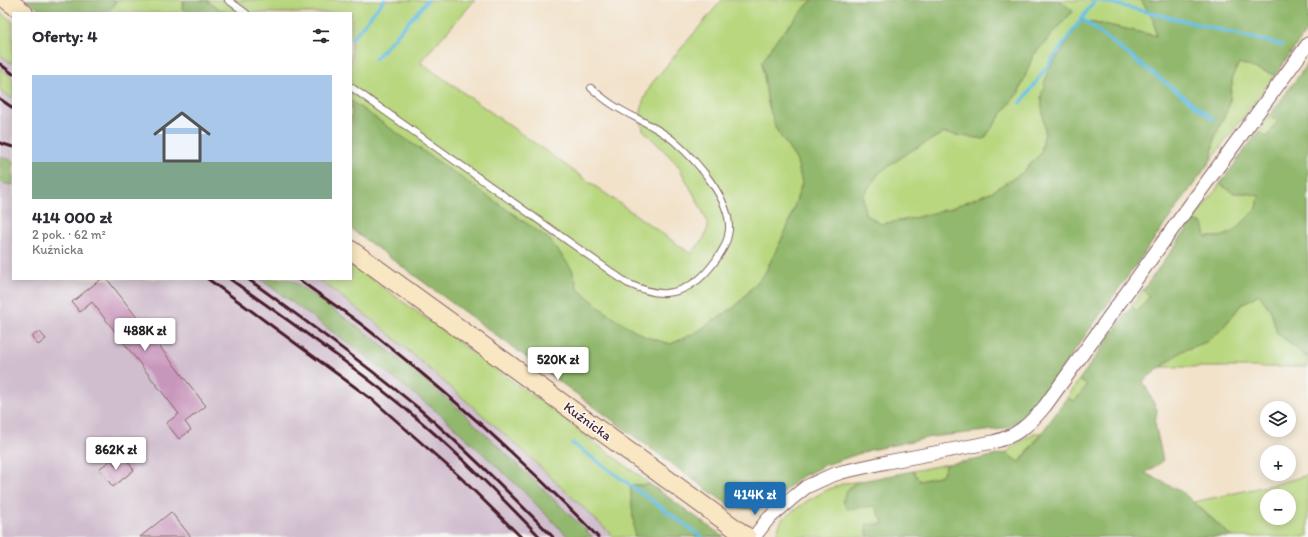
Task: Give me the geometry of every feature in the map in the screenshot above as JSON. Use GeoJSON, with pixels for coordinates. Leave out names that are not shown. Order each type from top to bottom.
{"type":"FeatureCollection","features":[{"type":"Feature","properties":{"kind":"street"},"geometry":{"type":"LineString","coordinates":[[7,0],[23,12]]}},
{"type":"Feature","properties":{"kind":"street"},"geometry":{"type":"LineString","coordinates":[[754,537],[768,519],[785,504],[806,487],[824,478],[842,472],[887,462],[993,442],[1014,435],[1030,423],[1045,406],[1308,44]]}},
{"type":"Feature","properties":{"kind":"street","name":"Kuźnicka"},"geometry":{"type":"LineString","coordinates":[[352,251],[747,537]]}},
{"type":"Feature","properties":{"kind":"lane"},"geometry":{"type":"LineString","coordinates":[[228,0],[245,12]]}},
{"type":"Feature","properties":{"kind":"lane"},"geometry":{"type":"LineString","coordinates":[[352,88],[627,283],[641,290],[656,293],[670,294],[685,288],[699,280],[723,250],[729,230],[728,218],[724,203],[710,181],[675,141],[655,128],[612,105],[591,88]]}},
{"type":"Feature","properties":{"kind":"shaded area"},"geometry":{"type":"Polygon","coordinates":[[[0,55],[12,63],[12,280],[319,280],[379,325],[519,447],[614,537],[0,537],[0,55]]]}},
{"type":"Feature","properties":{"kind":"green space"},"geometry":{"type":"Polygon","coordinates":[[[27,0],[116,0],[115,5],[108,12],[57,12],[40,10],[27,0]]]}},
{"type":"Feature","properties":{"kind":"green space"},"geometry":{"type":"Polygon","coordinates":[[[116,0],[184,0],[182,8],[184,12],[108,12],[115,5],[116,0]]]}},
{"type":"Feature","properties":{"kind":"green space"},"geometry":{"type":"Polygon","coordinates":[[[184,0],[206,0],[217,8],[227,12],[184,12],[182,8],[184,0]]]}},
{"type":"Feature","properties":{"kind":"green space"},"geometry":{"type":"Polygon","coordinates":[[[206,0],[475,0],[420,62],[691,254],[704,238],[708,227],[706,219],[677,164],[643,130],[640,117],[643,101],[652,83],[722,0],[812,0],[776,40],[762,63],[768,103],[776,129],[797,161],[802,183],[788,226],[765,273],[736,306],[695,333],[671,344],[646,337],[609,315],[578,289],[572,269],[549,239],[352,102],[352,12],[227,12],[217,8],[206,0]]]}},
{"type":"Feature","properties":{"kind":"green space"},"geometry":{"type":"Polygon","coordinates":[[[812,0],[1059,0],[1073,11],[1033,56],[1019,92],[984,139],[943,133],[909,152],[879,173],[863,196],[865,214],[881,224],[910,219],[949,209],[993,191],[1022,173],[1041,153],[1045,131],[1041,97],[1048,70],[1063,49],[1079,21],[1108,25],[1156,36],[1154,20],[1141,0],[1308,0],[1308,29],[1275,75],[1239,63],[1233,75],[1229,106],[1215,136],[1211,160],[1041,397],[1022,419],[1003,429],[931,437],[870,450],[825,465],[799,478],[775,499],[752,509],[731,507],[352,230],[352,102],[549,239],[572,269],[578,289],[609,315],[646,337],[671,344],[695,333],[736,306],[765,273],[788,226],[802,183],[797,161],[776,129],[768,103],[762,62],[776,40],[812,0]]]}},
{"type":"Feature","properties":{"kind":"green space"},"geometry":{"type":"Polygon","coordinates":[[[1059,0],[1141,0],[1154,20],[1157,36],[1108,25],[1079,21],[1063,49],[1048,70],[1041,97],[1045,131],[1041,153],[1022,173],[993,191],[949,209],[910,219],[881,224],[865,214],[863,196],[879,173],[909,152],[943,133],[984,139],[1019,92],[1033,56],[1073,11],[1059,0]]]}},
{"type":"Feature","properties":{"kind":"green space"},"geometry":{"type":"Polygon","coordinates":[[[0,12],[12,21],[12,63],[0,55],[0,12]]]}},
{"type":"Feature","properties":{"kind":"green space"},"geometry":{"type":"Polygon","coordinates":[[[1239,63],[1275,75],[1211,160],[1215,136],[1229,106],[1233,75],[1239,63]]]}},
{"type":"Feature","properties":{"kind":"green space"},"geometry":{"type":"Polygon","coordinates":[[[1308,63],[1308,358],[1277,333],[1271,311],[1259,294],[1241,305],[1221,330],[1206,342],[1182,351],[1143,381],[1157,410],[1155,423],[1163,461],[1145,473],[1182,492],[1232,537],[868,537],[866,524],[884,524],[875,506],[847,509],[843,501],[846,491],[856,482],[913,471],[920,481],[942,475],[947,464],[1006,453],[1020,463],[1067,398],[1075,401],[1087,385],[1079,380],[1131,307],[1138,311],[1150,296],[1143,290],[1193,221],[1203,224],[1206,237],[1221,237],[1233,232],[1257,208],[1259,196],[1248,193],[1234,193],[1220,184],[1258,132],[1267,137],[1278,121],[1270,115],[1308,63]]]}},
{"type":"Feature","properties":{"kind":"green space"},"geometry":{"type":"Polygon","coordinates":[[[0,68],[12,77],[12,98],[0,90],[0,68]]]}},
{"type":"Feature","properties":{"kind":"green space"},"geometry":{"type":"Polygon","coordinates":[[[1270,115],[1278,121],[1267,137],[1258,132],[1270,115]]]}},
{"type":"Feature","properties":{"kind":"green space"},"geometry":{"type":"Polygon","coordinates":[[[0,156],[12,161],[12,185],[0,183],[0,156]]]}},
{"type":"Feature","properties":{"kind":"green space"},"geometry":{"type":"Polygon","coordinates":[[[1220,184],[1234,193],[1248,193],[1260,196],[1257,208],[1233,232],[1221,237],[1206,237],[1203,224],[1193,221],[1220,184]]]}},
{"type":"Feature","properties":{"kind":"green space"},"geometry":{"type":"Polygon","coordinates":[[[352,265],[552,410],[651,485],[630,485],[635,537],[614,537],[519,447],[379,325],[319,280],[352,280],[352,265]]]}},
{"type":"Feature","properties":{"kind":"green space"},"geometry":{"type":"Polygon","coordinates":[[[261,280],[291,280],[372,337],[458,408],[593,537],[568,537],[522,490],[441,415],[363,354],[261,280]]]}},
{"type":"Feature","properties":{"kind":"green space"},"geometry":{"type":"Polygon","coordinates":[[[1143,290],[1150,295],[1138,311],[1131,307],[1143,290]]]}},
{"type":"Feature","properties":{"kind":"green space"},"geometry":{"type":"Polygon","coordinates":[[[1259,294],[1271,311],[1277,333],[1308,358],[1308,367],[1162,367],[1182,351],[1206,342],[1221,330],[1241,305],[1259,294]]]}},
{"type":"Feature","properties":{"kind":"green space"},"geometry":{"type":"Polygon","coordinates":[[[1079,380],[1087,385],[1075,402],[1067,398],[1079,380]]]}},
{"type":"Feature","properties":{"kind":"green space"},"geometry":{"type":"Polygon","coordinates":[[[1034,433],[1041,433],[1019,463],[1006,453],[1013,446],[1034,433]]]}},
{"type":"Feature","properties":{"kind":"green space"},"geometry":{"type":"Polygon","coordinates":[[[947,464],[942,475],[920,481],[913,471],[947,464]]]}},
{"type":"Feature","properties":{"kind":"green space"},"geometry":{"type":"Polygon","coordinates":[[[1308,475],[1308,537],[1232,537],[1194,502],[1287,481],[1296,481],[1296,478],[1308,475]]]}},
{"type":"Feature","properties":{"kind":"green space"},"geometry":{"type":"Polygon","coordinates":[[[856,482],[846,491],[843,501],[875,506],[884,524],[866,525],[868,537],[775,537],[782,519],[807,501],[829,489],[845,483],[856,482]]]}},
{"type":"Feature","properties":{"kind":"green space"},"geometry":{"type":"Polygon","coordinates":[[[630,485],[651,485],[724,537],[635,537],[630,485]]]}},
{"type":"Feature","properties":{"kind":"building"},"geometry":{"type":"Polygon","coordinates":[[[100,280],[108,280],[206,406],[185,422],[191,430],[179,439],[166,423],[179,414],[92,302],[80,312],[72,302],[100,280]]]}},
{"type":"Feature","properties":{"kind":"building"},"geometry":{"type":"Polygon","coordinates":[[[39,331],[46,339],[38,345],[32,337],[39,331]]]}},
{"type":"Feature","properties":{"kind":"building"},"geometry":{"type":"Polygon","coordinates":[[[125,458],[134,470],[113,487],[99,469],[111,460],[115,465],[125,458]]]}},
{"type":"Feature","properties":{"kind":"building"},"geometry":{"type":"Polygon","coordinates":[[[171,512],[191,537],[140,537],[171,512]]]}},
{"type":"Feature","properties":{"kind":"waterway"},"geometry":{"type":"LineString","coordinates":[[352,39],[384,0]]}},
{"type":"Feature","properties":{"kind":"waterway"},"geometry":{"type":"LineString","coordinates":[[375,59],[428,0]]}},
{"type":"Feature","properties":{"kind":"waterway"},"geometry":{"type":"LineString","coordinates":[[1021,103],[1095,0]]}},
{"type":"Feature","properties":{"kind":"waterway"},"geometry":{"type":"LineString","coordinates":[[1098,0],[1282,45]]}},
{"type":"Feature","properties":{"kind":"waterway"},"geometry":{"type":"LineString","coordinates":[[1082,19],[1213,119]]}},
{"type":"Feature","properties":{"kind":"waterway"},"geometry":{"type":"LineString","coordinates":[[572,443],[702,537]]}},
{"type":"Feature","properties":{"kind":"railway"},"geometry":{"type":"LineString","coordinates":[[0,64],[12,73]]}},
{"type":"Feature","properties":{"kind":"railway"},"geometry":{"type":"LineString","coordinates":[[0,99],[12,107]]}},
{"type":"Feature","properties":{"kind":"railway"},"geometry":{"type":"LineString","coordinates":[[0,143],[12,147]]}},
{"type":"Feature","properties":{"kind":"railway"},"geometry":{"type":"LineString","coordinates":[[209,280],[374,401],[459,476],[521,537]]}},
{"type":"Feature","properties":{"kind":"railway"},"geometry":{"type":"LineString","coordinates":[[231,280],[350,366],[420,421],[466,463],[540,537]]}},
{"type":"Feature","properties":{"kind":"railway"},"geometry":{"type":"LineString","coordinates":[[249,280],[397,390],[470,455],[553,537]]}},
{"type":"Feature","properties":{"kind":"railway"},"geometry":{"type":"LineString","coordinates":[[299,280],[362,325],[430,380],[544,483],[598,537]]}}]}
